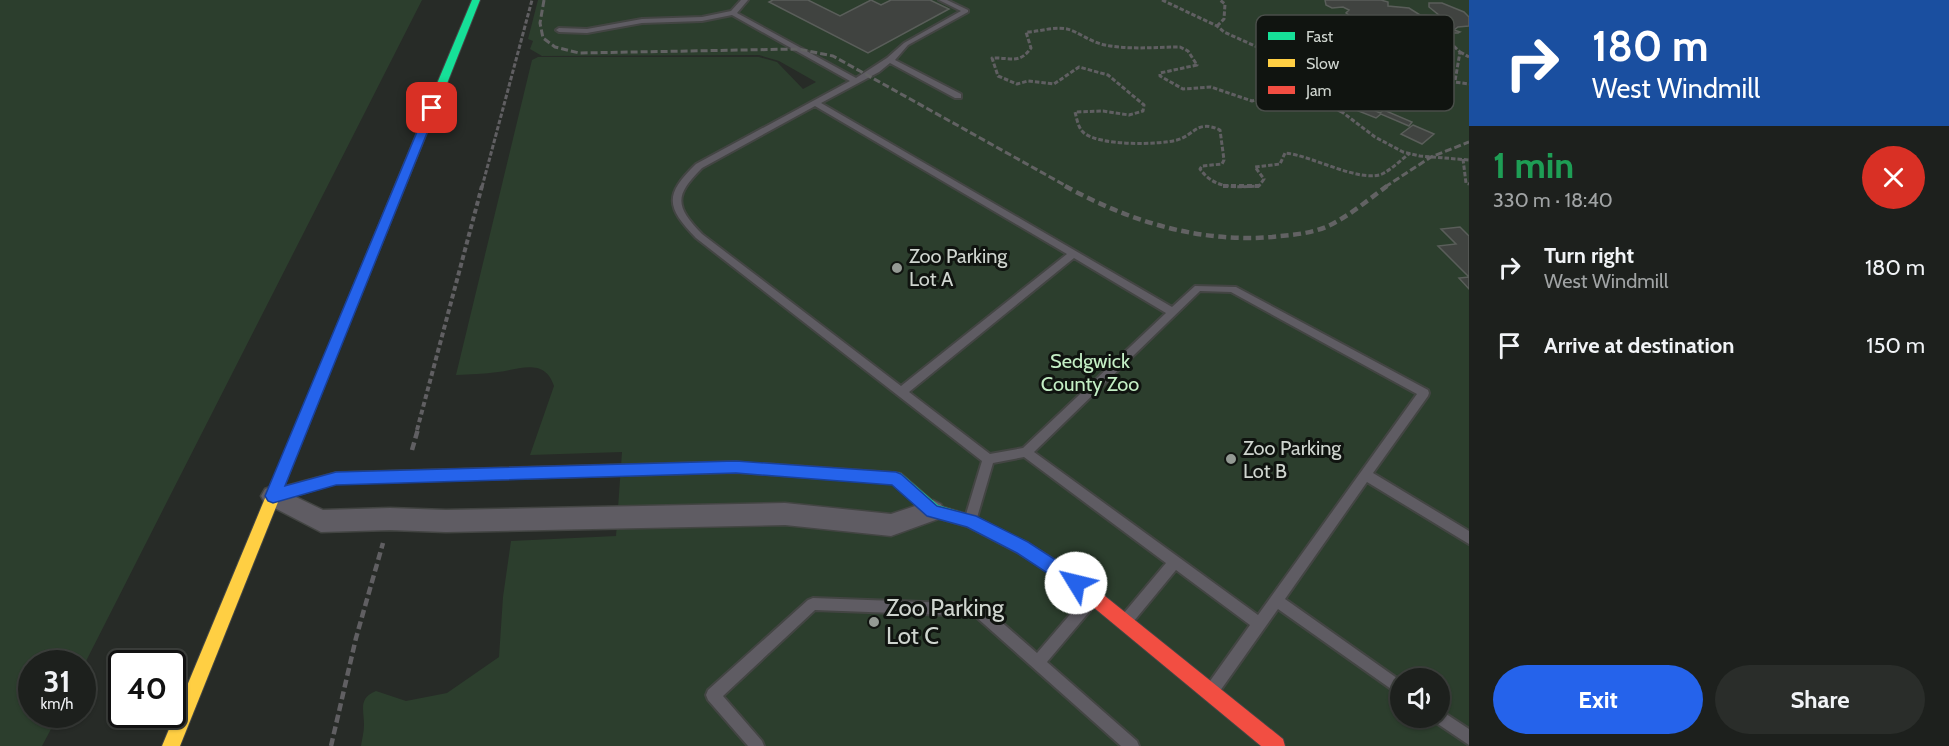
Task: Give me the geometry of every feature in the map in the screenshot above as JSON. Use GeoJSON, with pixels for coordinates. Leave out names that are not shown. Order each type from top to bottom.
{"type":"FeatureCollection","features":[{"type":"Feature","properties":{"kind":"street"},"geometry":{"type":"LineString","coordinates":[[171,746],[476,0]]}},
{"type":"Feature","properties":{"kind":"street"},"geometry":{"type":"LineString","coordinates":[[273,496],[336,478],[405,476],[736,467],[896,478],[933,512],[970,521],[1058,569],[1125,621],[1276,746]]}},
{"type":"Feature","properties":{"kind":"street"},"geometry":{"type":"LineString","coordinates":[[273,496],[321,520],[446,521],[785,514],[891,525],[933,512]]}},
{"type":"Feature","properties":{"kind":"lane"},"geometry":{"type":"LineString","coordinates":[[559,30],[587,31],[642,21],[702,19],[734,13],[746,0]]}},
{"type":"Feature","properties":{"kind":"lane"},"geometry":{"type":"LineString","coordinates":[[942,0],[966,11],[906,44],[890,60],[856,81],[699,166],[679,186],[676,202],[681,219],[699,237],[988,459],[1026,452],[1198,288],[1233,289],[1424,393],[1210,693]]}},
{"type":"Feature","properties":{"kind":"lane"},"geometry":{"type":"LineString","coordinates":[[734,13],[856,81]]}},
{"type":"Feature","properties":{"kind":"lane"},"geometry":{"type":"LineString","coordinates":[[890,60],[958,96]]}},
{"type":"Feature","properties":{"kind":"lane"},"geometry":{"type":"LineString","coordinates":[[816,103],[1172,312]]}},
{"type":"Feature","properties":{"kind":"lane"},"geometry":{"type":"LineString","coordinates":[[901,392],[1072,254]]}},
{"type":"Feature","properties":{"kind":"lane"},"geometry":{"type":"LineString","coordinates":[[1026,452],[1259,624]]}},
{"type":"Feature","properties":{"kind":"lane"},"geometry":{"type":"LineString","coordinates":[[970,521],[988,459]]}},
{"type":"Feature","properties":{"kind":"lane"},"geometry":{"type":"LineString","coordinates":[[1366,475],[1469,538]]}},
{"type":"Feature","properties":{"kind":"lane"},"geometry":{"type":"LineString","coordinates":[[1125,621],[1175,561]]}},
{"type":"Feature","properties":{"kind":"lane"},"geometry":{"type":"LineString","coordinates":[[1037,663],[1094,596]]}},
{"type":"Feature","properties":{"kind":"lane"},"geometry":{"type":"LineString","coordinates":[[1276,600],[1390,681]]}},
{"type":"Feature","properties":{"kind":"lane"},"geometry":{"type":"LineString","coordinates":[[757,746],[713,695],[813,604],[978,610],[1132,746]]}},
{"type":"Feature","properties":{"kind":"lane"},"geometry":{"type":"LineString","coordinates":[[1450,724],[1469,738]]}},
{"type":"Feature","properties":{"kind":"path"},"geometry":{"type":"LineString","coordinates":[[405,476],[532,0]]}},
{"type":"Feature","properties":{"kind":"path"},"geometry":{"type":"LineString","coordinates":[[1162,0],[1256,46]]}},
{"type":"Feature","properties":{"kind":"path"},"geometry":{"type":"LineString","coordinates":[[1217,26],[1224,19],[1225,4],[1220,0]]}},
{"type":"Feature","properties":{"kind":"path"},"geometry":{"type":"LineString","coordinates":[[1256,100],[1251,101],[1211,87],[1183,88],[1167,82],[1160,76],[1160,73],[1165,70],[1192,68],[1197,65],[1188,51],[1180,47],[1107,46],[1086,40],[1069,29],[1049,28],[1043,32],[1026,32],[1031,48],[1019,60],[1014,62],[999,56],[992,58],[998,76],[1017,84],[1028,81],[1054,84],[1079,67],[1102,72],[1144,105],[1143,111],[1129,115],[1103,111],[1075,112],[1081,131],[1090,139],[1158,142],[1180,140],[1186,134],[1201,127],[1213,126],[1220,130],[1224,160],[1222,164],[1202,166],[1200,169],[1206,181],[1218,186],[1259,186],[1264,179],[1255,168],[1257,165],[1280,164],[1285,153],[1299,153],[1370,177],[1383,174],[1410,153]]}},
{"type":"Feature","properties":{"kind":"path"},"geometry":{"type":"LineString","coordinates":[[1454,46],[1469,57]]}},
{"type":"Feature","properties":{"kind":"path"},"geometry":{"type":"LineString","coordinates":[[1460,52],[1455,81],[1469,84]]}},
{"type":"Feature","properties":{"kind":"path"},"geometry":{"type":"LineString","coordinates":[[1342,112],[1382,141],[1410,153],[1469,159]]}},
{"type":"Feature","properties":{"kind":"path"},"geometry":{"type":"LineString","coordinates":[[1463,159],[1466,183],[1469,184]]}},
{"type":"Feature","properties":{"kind":"path"},"geometry":{"type":"LineString","coordinates":[[332,746],[356,638],[390,519]]}},
{"type":"Feature","properties":{"kind":"green space"},"geometry":{"type":"Polygon","coordinates":[[[0,0],[422,0],[92,650],[18,650],[18,728],[52,728],[42,746],[0,746],[0,0]]]}},
{"type":"Feature","properties":{"kind":"green space","name":"Sedgwick County Zoo"},"geometry":{"type":"Polygon","coordinates":[[[538,0],[1469,0],[1469,746],[361,746],[364,728],[363,705],[370,694],[376,691],[406,701],[447,693],[499,657],[503,597],[511,541],[616,536],[622,452],[530,455],[554,386],[550,377],[538,368],[531,367],[493,373],[456,375],[532,60],[538,57],[759,57],[777,62],[803,89],[816,82],[779,61],[759,55],[542,56],[530,49],[533,41],[528,39],[538,0]]]}},
{"type":"Feature","properties":{"kind":"building"},"geometry":{"type":"Polygon","coordinates":[[[808,0],[840,16],[871,0],[881,5],[891,0],[930,0],[949,9],[868,53],[769,2],[808,0]]]}},
{"type":"Feature","properties":{"kind":"building"},"geometry":{"type":"Polygon","coordinates":[[[1325,0],[1381,0],[1388,2],[1388,6],[1409,8],[1420,15],[1349,15],[1346,13],[1349,10],[1343,7],[1332,8],[1326,5],[1325,0]]]}},
{"type":"Feature","properties":{"kind":"building"},"geometry":{"type":"Polygon","coordinates":[[[1429,3],[1442,3],[1464,12],[1469,17],[1469,26],[1458,27],[1454,30],[1454,15],[1439,15],[1429,7],[1429,3]]]}},
{"type":"Feature","properties":{"kind":"building"},"geometry":{"type":"Polygon","coordinates":[[[1358,111],[1380,113],[1386,111],[1412,122],[1409,126],[1381,114],[1376,118],[1358,111]]]}},
{"type":"Feature","properties":{"kind":"building"},"geometry":{"type":"Polygon","coordinates":[[[1413,125],[1434,134],[1422,144],[1401,134],[1413,125]]]}},
{"type":"Feature","properties":{"kind":"building"},"geometry":{"type":"Polygon","coordinates":[[[1460,227],[1469,236],[1469,277],[1438,246],[1456,244],[1441,229],[1460,227]]]}},
{"type":"Feature","properties":{"kind":"building"},"geometry":{"type":"Polygon","coordinates":[[[1469,277],[1469,289],[1459,278],[1469,277]]]}},
{"type":"Feature","properties":{"kind":"railway"},"geometry":{"type":"LineString","coordinates":[[544,0],[540,23],[543,38],[555,47],[579,53],[798,49],[833,56],[1068,187]]}},
{"type":"Feature","properties":{"kind":"railway"},"geometry":{"type":"LineString","coordinates":[[1385,187],[1431,157],[1469,142]]}},
{"type":"Feature","properties":{"kind":"railway"},"geometry":{"type":"LineString","coordinates":[[1065,186],[1114,210],[1165,227],[1191,233],[1244,238],[1293,235],[1320,229],[1350,213],[1387,186]]}},
{"type":"Feature","properties":{"kind":"traffic: fast"},"geometry":{"type":"LineString","coordinates":[[441,86],[476,0]]}},
{"type":"Feature","properties":{"kind":"traffic: fast"},"geometry":{"type":"LineString","coordinates":[[765,469],[896,478],[933,511],[970,521],[1023,548],[1069,577]]}},
{"type":"Feature","properties":{"kind":"traffic: slow"},"geometry":{"type":"LineString","coordinates":[[171,746],[348,313]]}},
{"type":"Feature","properties":{"kind":"traffic: jam"},"geometry":{"type":"LineString","coordinates":[[348,313],[441,86]]}},
{"type":"Feature","properties":{"kind":"traffic: jam"},"geometry":{"type":"LineString","coordinates":[[273,496],[336,478],[736,467],[765,469]]}},
{"type":"Feature","properties":{"kind":"traffic: jam"},"geometry":{"type":"LineString","coordinates":[[1069,577],[1276,746]]}},
{"type":"Feature","properties":{"kind":"place","name":"Zoo Parking Lot A"},"geometry":{"type":"Point","coordinates":[897,268]}},
{"type":"Feature","properties":{"kind":"place","name":"Zoo Parking Lot B"},"geometry":{"type":"Point","coordinates":[1231,459]}},
{"type":"Feature","properties":{"kind":"place","name":"Zoo Parking Lot C"},"geometry":{"type":"Point","coordinates":[874,622]}},
{"type":"Feature","properties":{"kind":"route"},"geometry":{"type":"LineString","coordinates":[[432,108],[273,496],[336,478],[736,467],[896,478],[933,512],[970,521],[1023,548],[1076,583]]}}]}
